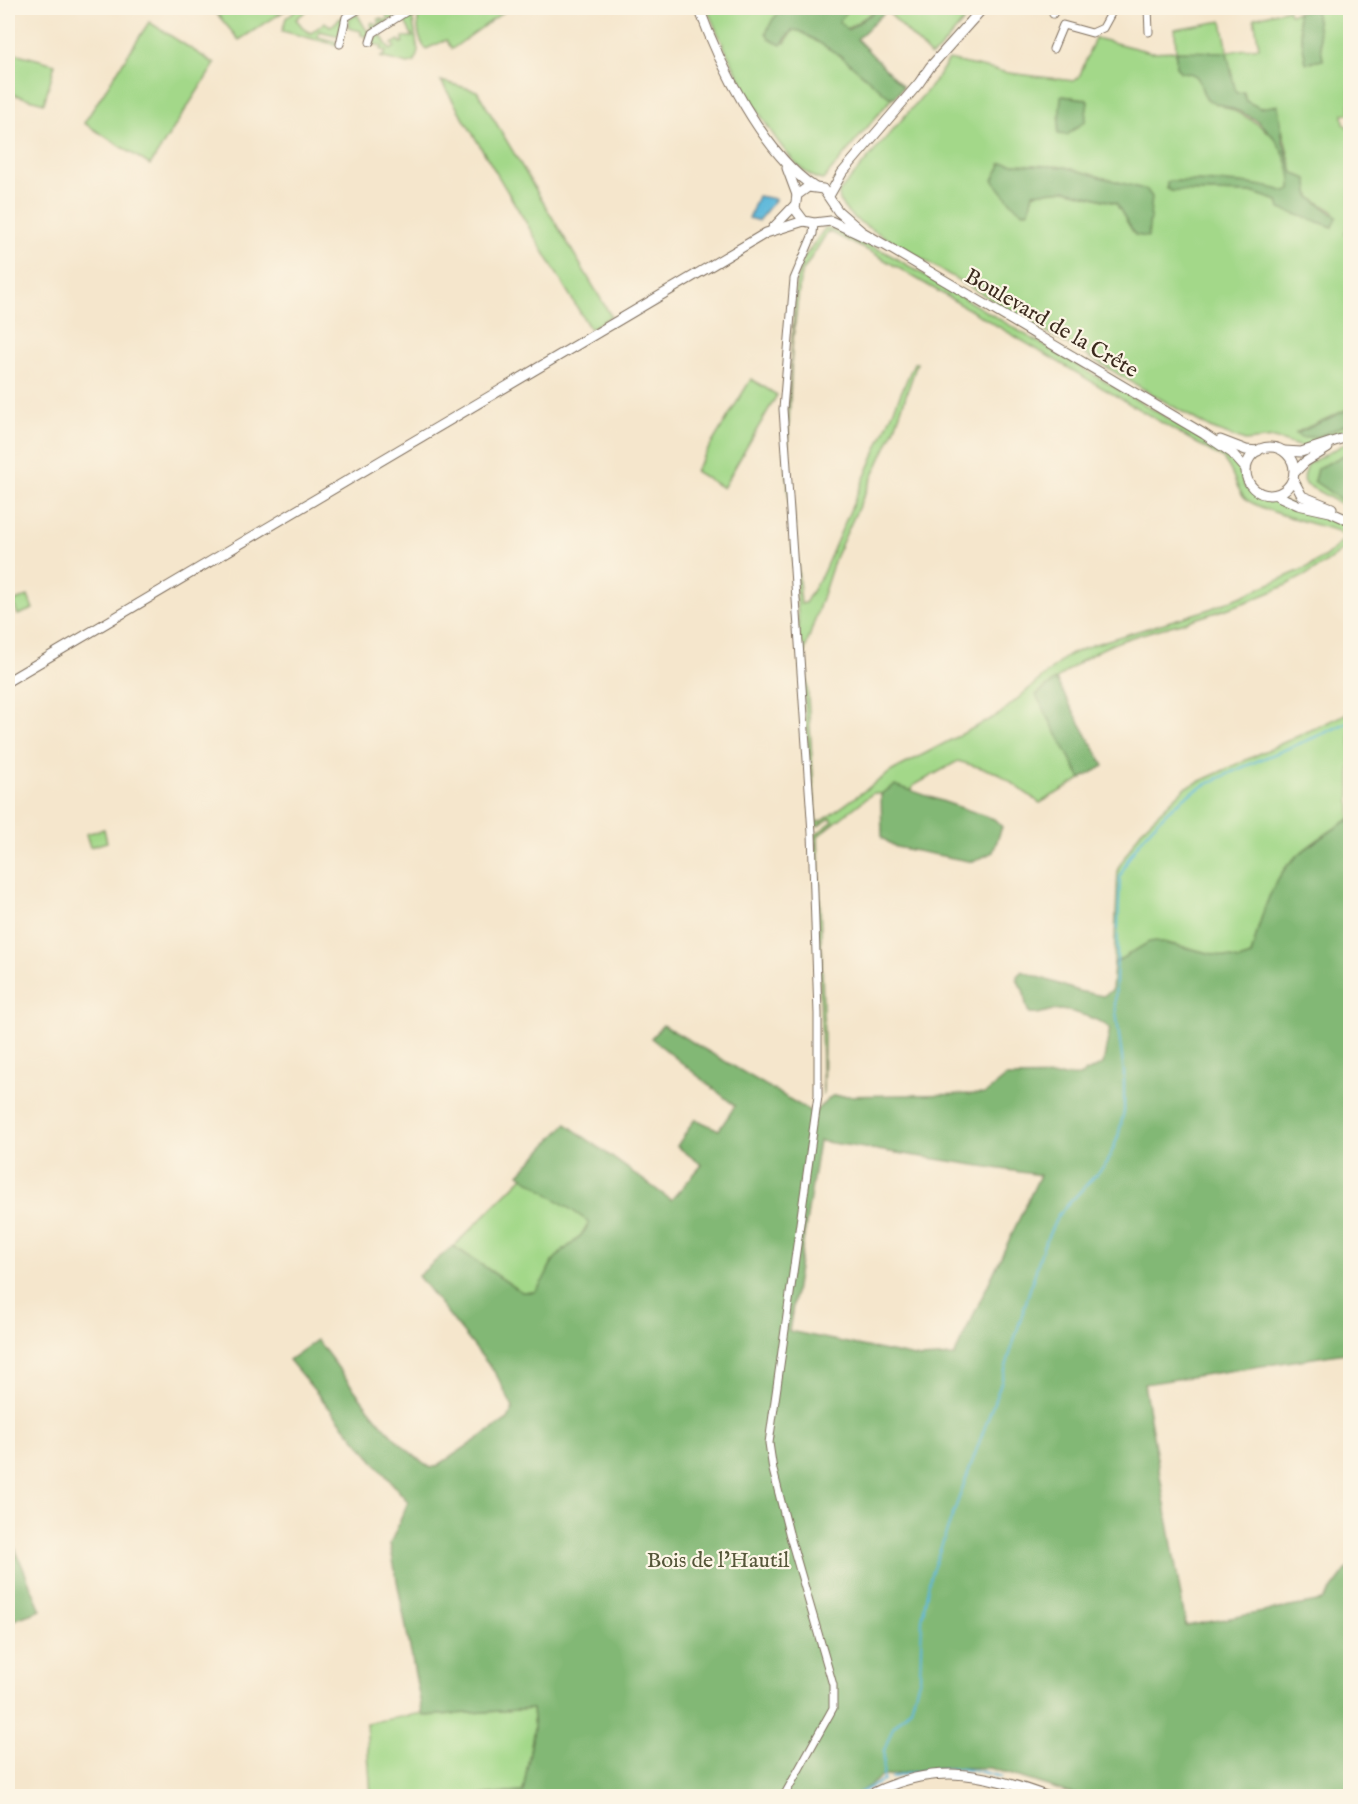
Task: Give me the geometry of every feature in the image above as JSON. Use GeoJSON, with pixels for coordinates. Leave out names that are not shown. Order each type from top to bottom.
{"type":"FeatureCollection","features":[{"type":"Feature","properties":{"kind":"main road","name":"Boulevard de la Crête"},"geometry":{"type":"LineString","coordinates":[[699,8],[730,78],[782,158],[798,175],[830,199],[849,222],[879,244]]}},
{"type":"Feature","properties":{"kind":"main road"},"geometry":{"type":"LineString","coordinates":[[766,233],[813,222],[830,212],[830,199],[842,173],[930,67],[983,8]]}},
{"type":"Feature","properties":{"kind":"main road","name":"Boulevard de la Crête"},"geometry":{"type":"LineString","coordinates":[[782,158],[797,195]]}},
{"type":"Feature","properties":{"kind":"main road"},"geometry":{"type":"LineString","coordinates":[[8,681],[766,233],[785,218],[794,206],[797,195],[804,189],[816,187],[842,173]]}},
{"type":"Feature","properties":{"kind":"main road"},"geometry":{"type":"LineString","coordinates":[[794,206],[796,214],[813,222]]}},
{"type":"Feature","properties":{"kind":"main road","name":"Boulevard de la Crête"},"geometry":{"type":"LineString","coordinates":[[813,222],[837,223],[879,244],[1204,434],[1232,453],[1246,469]]}},
{"type":"Feature","properties":{"kind":"main road","name":"Boulevard de la Crête"},"geometry":{"type":"LineString","coordinates":[[1204,434],[1239,448],[1258,451]]}},
{"type":"Feature","properties":{"kind":"main road"},"geometry":{"type":"LineString","coordinates":[[1276,495],[1288,487],[1293,476],[1305,462],[1347,438]]}},
{"type":"Feature","properties":{"kind":"main road"},"geometry":{"type":"LineString","coordinates":[[1347,438],[1301,452],[1283,451],[1273,447],[1258,451],[1249,461],[1246,469],[1248,481],[1256,491],[1276,495],[1298,505],[1350,519]]}},
{"type":"Feature","properties":{"kind":"main road"},"geometry":{"type":"LineString","coordinates":[[1283,451],[1293,463],[1293,476],[1297,491],[1305,498],[1350,519]]}},
{"type":"Feature","properties":{"kind":"main road"},"geometry":{"type":"LineString","coordinates":[[867,1797],[910,1779],[956,1773],[988,1777],[1046,1797]]}},
{"type":"Feature","properties":{"kind":"street"},"geometry":{"type":"LineString","coordinates":[[340,44],[346,17],[360,8]]}},
{"type":"Feature","properties":{"kind":"street"},"geometry":{"type":"LineString","coordinates":[[370,42],[373,33],[412,8]]}},
{"type":"Feature","properties":{"kind":"street"},"geometry":{"type":"LineString","coordinates":[[1053,50],[1063,25],[1092,33],[1103,28],[1114,8]]}},
{"type":"Feature","properties":{"kind":"street"},"geometry":{"type":"LineString","coordinates":[[1148,8],[1149,32]]}},
{"type":"Feature","properties":{"kind":"street"},"geometry":{"type":"LineString","coordinates":[[784,1797],[832,1708],[833,1686],[789,1533],[773,1470],[769,1443],[818,1096],[818,1014],[812,833],[783,409],[794,279],[813,234],[813,222]]}},
{"type":"Feature","properties":{"kind":"green space"},"geometry":{"type":"Polygon","coordinates":[[[212,8],[289,8],[239,40],[212,8]]]}},
{"type":"Feature","properties":{"kind":"green space"},"geometry":{"type":"Polygon","coordinates":[[[298,8],[310,8],[296,19],[305,30],[311,33],[325,22],[330,27],[344,15],[339,36],[319,31],[318,37],[338,42],[337,45],[282,31],[286,18],[298,8]]]}},
{"type":"Feature","properties":{"kind":"green space"},"geometry":{"type":"Polygon","coordinates":[[[396,8],[407,8],[407,10],[369,33],[367,37],[361,35],[361,31],[348,28],[349,19],[357,14],[367,31],[372,28],[370,24],[373,22],[375,26],[380,23],[378,19],[381,18],[383,21],[392,11],[394,14],[399,12],[396,8]]]}},
{"type":"Feature","properties":{"kind":"green space"},"geometry":{"type":"Polygon","coordinates":[[[419,8],[509,8],[452,49],[446,40],[426,49],[419,35],[419,8]]]}},
{"type":"Feature","properties":{"kind":"green space"},"geometry":{"type":"Polygon","coordinates":[[[707,8],[784,8],[779,11],[785,43],[793,30],[800,31],[841,56],[892,98],[823,180],[807,173],[772,133],[739,77],[707,8]]]}},
{"type":"Feature","properties":{"kind":"green space"},"geometry":{"type":"Polygon","coordinates":[[[784,8],[808,12],[813,8],[850,8],[839,21],[848,30],[880,8],[884,8],[887,10],[857,39],[903,87],[895,97],[889,97],[841,56],[800,31],[792,30],[781,45],[769,39],[766,33],[773,19],[784,8]]]}},
{"type":"Feature","properties":{"kind":"green space"},"geometry":{"type":"Polygon","coordinates":[[[850,8],[880,8],[845,30],[839,18],[850,8]]]}},
{"type":"Feature","properties":{"kind":"green space"},"geometry":{"type":"Polygon","coordinates":[[[884,8],[975,8],[931,56],[884,8]]]}},
{"type":"Feature","properties":{"kind":"green space"},"geometry":{"type":"Polygon","coordinates":[[[1350,8],[1350,114],[1343,114],[1344,124],[1350,129],[1350,218],[1345,234],[1350,237],[1350,408],[1297,432],[1324,435],[1350,422],[1350,431],[1304,448],[1274,438],[1245,441],[1210,428],[866,226],[848,212],[841,203],[839,192],[931,86],[949,60],[1009,73],[1074,81],[1079,77],[1095,38],[1151,52],[1176,51],[1175,29],[1222,21],[1228,52],[1259,47],[1254,18],[1288,9],[1290,14],[1297,12],[1306,63],[1323,60],[1315,9],[1350,8]],[[1176,51],[1176,67],[1181,72],[1197,77],[1207,100],[1253,121],[1278,142],[1291,172],[1291,190],[1286,192],[1258,185],[1200,181],[1171,181],[1167,183],[1167,188],[1171,191],[1254,193],[1278,201],[1281,209],[1333,227],[1334,212],[1310,197],[1307,179],[1293,173],[1282,129],[1260,108],[1246,101],[1176,51]],[[1062,96],[1058,133],[1067,135],[1088,102],[1086,99],[1062,96]],[[1000,164],[1026,212],[1029,211],[1033,193],[1066,190],[1116,203],[1135,235],[1148,236],[1104,179],[1065,167],[1000,164]]]}},
{"type":"Feature","properties":{"kind":"green space"},"geometry":{"type":"Polygon","coordinates":[[[1315,9],[1323,60],[1306,63],[1297,12],[1315,9]]]}},
{"type":"Feature","properties":{"kind":"green space"},"geometry":{"type":"Polygon","coordinates":[[[412,15],[418,51],[415,62],[408,64],[380,57],[384,56],[386,51],[381,50],[382,46],[373,44],[375,37],[380,34],[390,50],[395,47],[392,44],[399,40],[403,42],[403,37],[413,37],[404,20],[412,15]]]}},
{"type":"Feature","properties":{"kind":"green space"},"geometry":{"type":"Polygon","coordinates":[[[149,22],[215,64],[150,165],[84,123],[149,22]]]}},
{"type":"Feature","properties":{"kind":"green space"},"geometry":{"type":"Polygon","coordinates":[[[1176,51],[1227,52],[1236,93],[1244,92],[1246,101],[1260,108],[1278,105],[1283,141],[1293,173],[1307,179],[1310,197],[1337,217],[1333,227],[1280,209],[1278,201],[1254,193],[1171,191],[1167,188],[1167,182],[1171,181],[1200,181],[1258,185],[1286,192],[1291,190],[1286,160],[1271,134],[1256,120],[1232,108],[1207,100],[1197,77],[1181,72],[1176,67],[1176,51]]]}},
{"type":"Feature","properties":{"kind":"green space"},"geometry":{"type":"Polygon","coordinates":[[[14,53],[55,64],[44,103],[8,93],[8,79],[14,53]]]}},
{"type":"Feature","properties":{"kind":"green space"},"geometry":{"type":"Polygon","coordinates":[[[441,81],[477,91],[611,316],[590,329],[441,81]]]}},
{"type":"Feature","properties":{"kind":"green space"},"geometry":{"type":"Polygon","coordinates":[[[1061,96],[1086,99],[1088,102],[1085,121],[1067,135],[1058,134],[1061,96]]]}},
{"type":"Feature","properties":{"kind":"green space"},"geometry":{"type":"Polygon","coordinates":[[[1002,163],[1065,167],[1147,190],[1152,197],[1148,237],[1135,235],[1116,203],[1066,190],[1033,193],[1029,211],[1023,212],[1013,205],[993,180],[1002,163]]]}},
{"type":"Feature","properties":{"kind":"green space"},"geometry":{"type":"Polygon","coordinates":[[[826,227],[885,252],[1220,449],[1239,467],[1244,486],[1257,498],[1279,500],[1350,523],[1350,534],[1345,541],[1348,543],[1350,540],[1350,544],[1333,558],[1295,581],[1233,607],[1108,646],[1080,662],[1037,694],[1081,779],[1040,803],[998,773],[958,761],[913,786],[912,791],[895,786],[881,794],[873,793],[818,836],[824,1037],[823,1095],[815,835],[833,821],[831,818],[818,826],[814,825],[785,448],[796,280],[803,259],[826,227]],[[828,231],[801,274],[792,347],[788,449],[801,604],[805,603],[823,573],[914,363],[917,363],[895,428],[835,558],[805,650],[816,822],[822,821],[892,771],[1000,714],[1067,656],[1092,645],[1207,610],[1240,597],[1310,566],[1330,553],[1345,538],[1338,531],[1251,503],[1241,494],[1230,468],[1222,458],[873,253],[828,231]]]}},
{"type":"Feature","properties":{"kind":"green space"},"geometry":{"type":"Polygon","coordinates":[[[751,379],[777,395],[723,488],[695,471],[751,379]]]}},
{"type":"Feature","properties":{"kind":"green space"},"geometry":{"type":"Polygon","coordinates":[[[1350,408],[1350,422],[1338,428],[1308,438],[1301,438],[1296,434],[1350,408]]]}},
{"type":"Feature","properties":{"kind":"green space"},"geometry":{"type":"Polygon","coordinates":[[[1350,441],[1350,452],[1317,469],[1314,481],[1350,506],[1350,509],[1305,484],[1303,480],[1308,464],[1350,441]]]}},
{"type":"Feature","properties":{"kind":"green space"},"geometry":{"type":"Polygon","coordinates":[[[1350,452],[1350,506],[1314,481],[1317,469],[1350,452]]]}},
{"type":"Feature","properties":{"kind":"green space"},"geometry":{"type":"Polygon","coordinates":[[[28,596],[33,609],[18,615],[13,602],[28,596]]]}},
{"type":"Feature","properties":{"kind":"green space"},"geometry":{"type":"Polygon","coordinates":[[[1056,680],[1104,766],[1081,779],[1036,695],[1056,680]]]}},
{"type":"Feature","properties":{"kind":"green space"},"geometry":{"type":"Polygon","coordinates":[[[1350,712],[1350,819],[1325,834],[1301,853],[1280,875],[1264,909],[1251,956],[1239,960],[1163,942],[1114,963],[1118,868],[1142,829],[1185,788],[1350,712]]]}},
{"type":"Feature","properties":{"kind":"green space"},"geometry":{"type":"Polygon","coordinates":[[[895,785],[994,819],[1002,827],[993,852],[973,862],[896,847],[882,838],[881,794],[895,785]]]}},
{"type":"Feature","properties":{"kind":"green space","name":"Bois de l'Hautil"},"geometry":{"type":"Polygon","coordinates":[[[1350,819],[1350,1391],[1345,1353],[1144,1384],[1186,1626],[1323,1601],[1350,1565],[1350,1796],[1079,1796],[990,1768],[935,1768],[881,1777],[855,1796],[466,1796],[523,1792],[534,1728],[532,1709],[423,1716],[390,1544],[408,1502],[289,1360],[317,1340],[383,1426],[414,1456],[431,1468],[437,1466],[508,1419],[513,1408],[496,1374],[418,1276],[453,1246],[522,1292],[534,1292],[538,1288],[554,1260],[582,1234],[589,1222],[519,1174],[566,1124],[671,1200],[702,1165],[677,1146],[695,1119],[719,1130],[735,1106],[651,1038],[663,1025],[813,1113],[832,1096],[985,1094],[1006,1077],[1079,1076],[1103,1064],[1110,1028],[1089,1017],[1072,1012],[1056,1010],[1030,1014],[1017,978],[1022,971],[1078,991],[1103,996],[1112,990],[1114,963],[1149,942],[1156,941],[1239,960],[1251,956],[1264,909],[1280,875],[1317,840],[1350,819]],[[819,1141],[789,1331],[920,1358],[954,1356],[1040,1175],[819,1141]]]}},
{"type":"Feature","properties":{"kind":"green space"},"geometry":{"type":"Polygon","coordinates":[[[104,829],[107,842],[90,847],[86,834],[104,829]]]}},
{"type":"Feature","properties":{"kind":"green space"},"geometry":{"type":"Polygon","coordinates":[[[524,1176],[589,1222],[577,1242],[552,1262],[542,1285],[534,1292],[522,1292],[454,1246],[524,1176]]]}},
{"type":"Feature","properties":{"kind":"green space"},"geometry":{"type":"Polygon","coordinates":[[[13,1544],[41,1610],[8,1622],[8,1549],[13,1544]]]}},
{"type":"Feature","properties":{"kind":"green space"},"geometry":{"type":"Polygon","coordinates":[[[532,1709],[534,1728],[523,1792],[466,1796],[371,1796],[366,1723],[423,1713],[424,1716],[532,1709]]]}},
{"type":"Feature","properties":{"kind":"water"},"geometry":{"type":"Polygon","coordinates":[[[758,196],[776,199],[758,221],[749,218],[758,196]]]}},
{"type":"Feature","properties":{"kind":"waterway"},"geometry":{"type":"LineString","coordinates":[[883,1780],[884,1751],[893,1727],[911,1708],[920,1677],[922,1619],[930,1577],[1001,1383],[1043,1247],[1058,1215],[1107,1163],[1118,1137],[1124,1111],[1124,1072],[1115,1004],[1120,878],[1125,866],[1141,840],[1163,816],[1187,796],[1235,770],[1350,721]]}},
{"type":"Feature","properties":{"kind":"waterway"},"geometry":{"type":"LineString","coordinates":[[891,1778],[946,1769],[974,1771],[1001,1777]]}},
{"type":"Feature","properties":{"kind":"waterway"},"geometry":{"type":"LineString","coordinates":[[854,1796],[884,1780]]}},
{"type":"Feature","properties":{"kind":"waterway"},"geometry":{"type":"LineString","coordinates":[[1049,1794],[1058,1796]]}}]}
